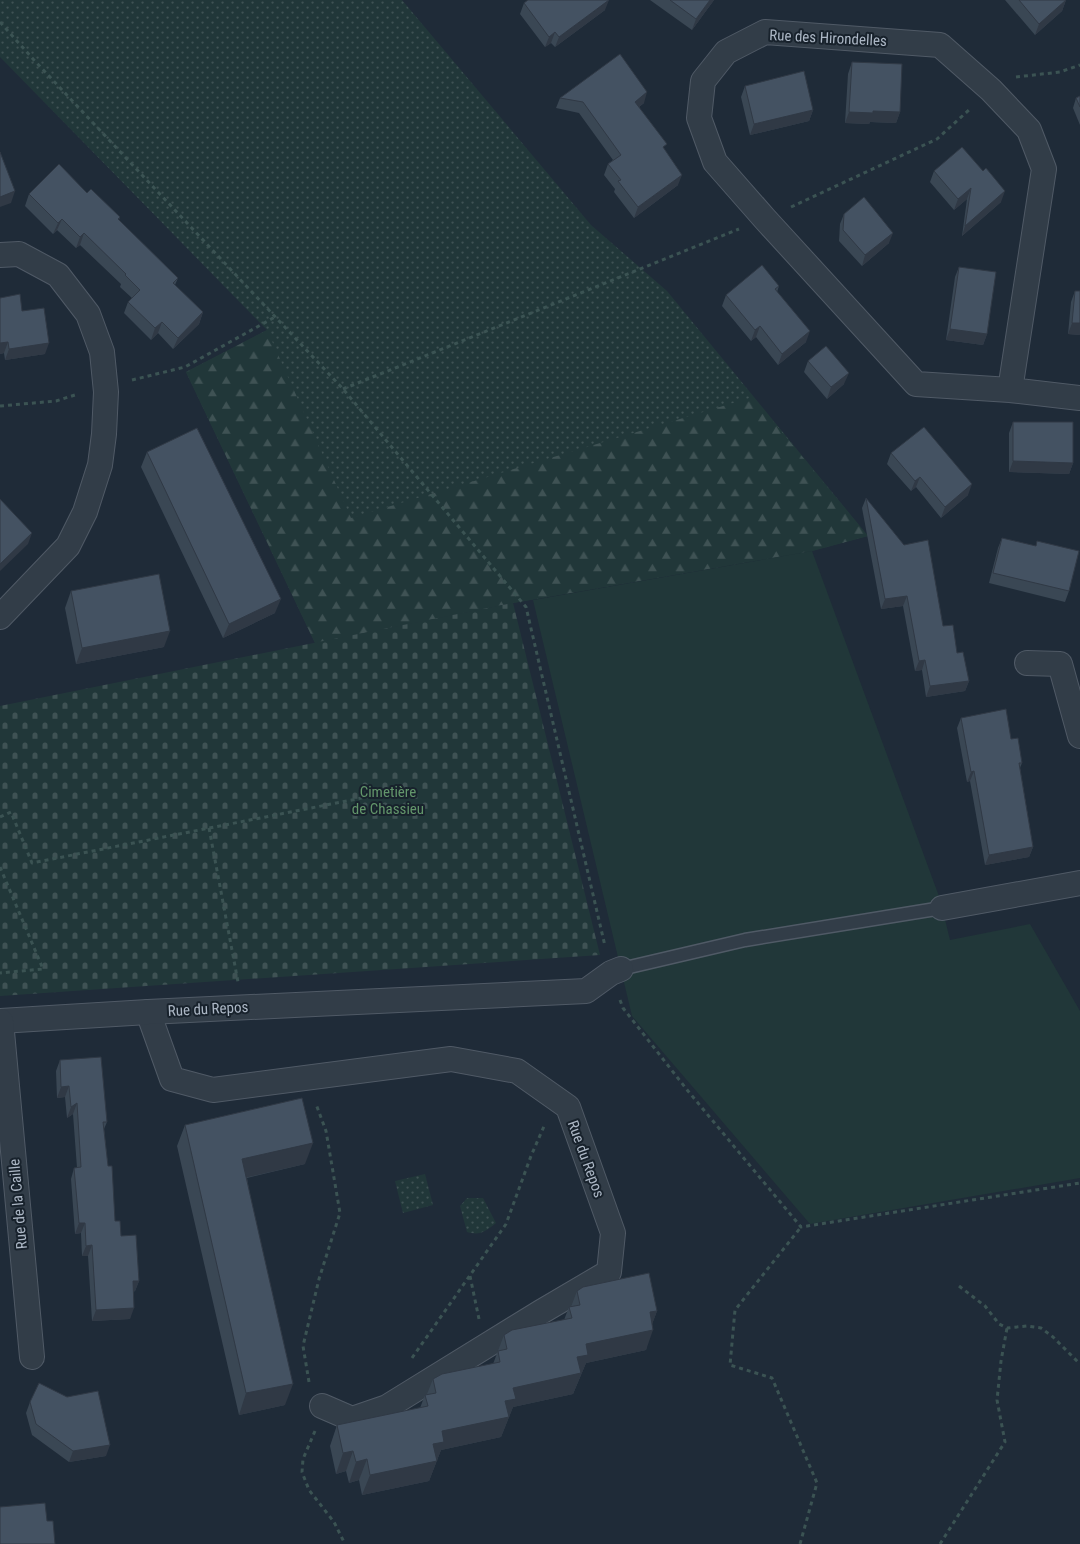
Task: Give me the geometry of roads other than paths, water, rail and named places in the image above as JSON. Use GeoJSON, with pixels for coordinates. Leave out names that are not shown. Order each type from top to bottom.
{"type":"FeatureCollection","features":[{"type":"Feature","properties":{"kind":"street","name":"Rue des Hirondelles"},"geometry":{"type":"LineString","coordinates":[[1010,390],[1044,169],[1029,130],[991,90],[940,45],[765,32],[726,52],[703,81],[699,118],[716,162],[765,219],[916,384],[1010,390],[1080,398]]}},
{"type":"Feature","properties":{"kind":"street"},"geometry":{"type":"LineString","coordinates":[[0,255],[19,254],[58,275],[88,314],[102,352],[106,386],[104,434],[100,465],[85,512],[68,546],[0,618]]}},
{"type":"Feature","properties":{"kind":"street"},"geometry":{"type":"LineString","coordinates":[[1027,663],[1060,664],[1080,736]]}},
{"type":"Feature","properties":{"kind":"street"},"geometry":{"type":"LineString","coordinates":[[942,908],[1080,883]]}},
{"type":"Feature","properties":{"kind":"street","name":"Rue du Repos"},"geometry":{"type":"LineString","coordinates":[[1,1021],[148,1012],[586,992],[616,971]]}},
{"type":"Feature","properties":{"kind":"street","name":"Rue du Repos"},"geometry":{"type":"LineString","coordinates":[[148,1012],[172,1079],[213,1090],[451,1059],[517,1071],[568,1107],[613,1233],[609,1272],[386,1407],[352,1419],[326,1408]]}},
{"type":"Feature","properties":{"kind":"street","name":"Rue de la Caille"},"geometry":{"type":"LineString","coordinates":[[1,1021],[32,1357]]}},
{"type":"Feature","properties":{"kind":"lane"},"geometry":{"type":"LineString","coordinates":[[616,971],[745,940],[942,908]]}},
{"type":"Feature","properties":{"kind":"park label","name":"Cimetière de Chassieu"},"geometry":{"type":"Point","coordinates":[388,800]}}]}
